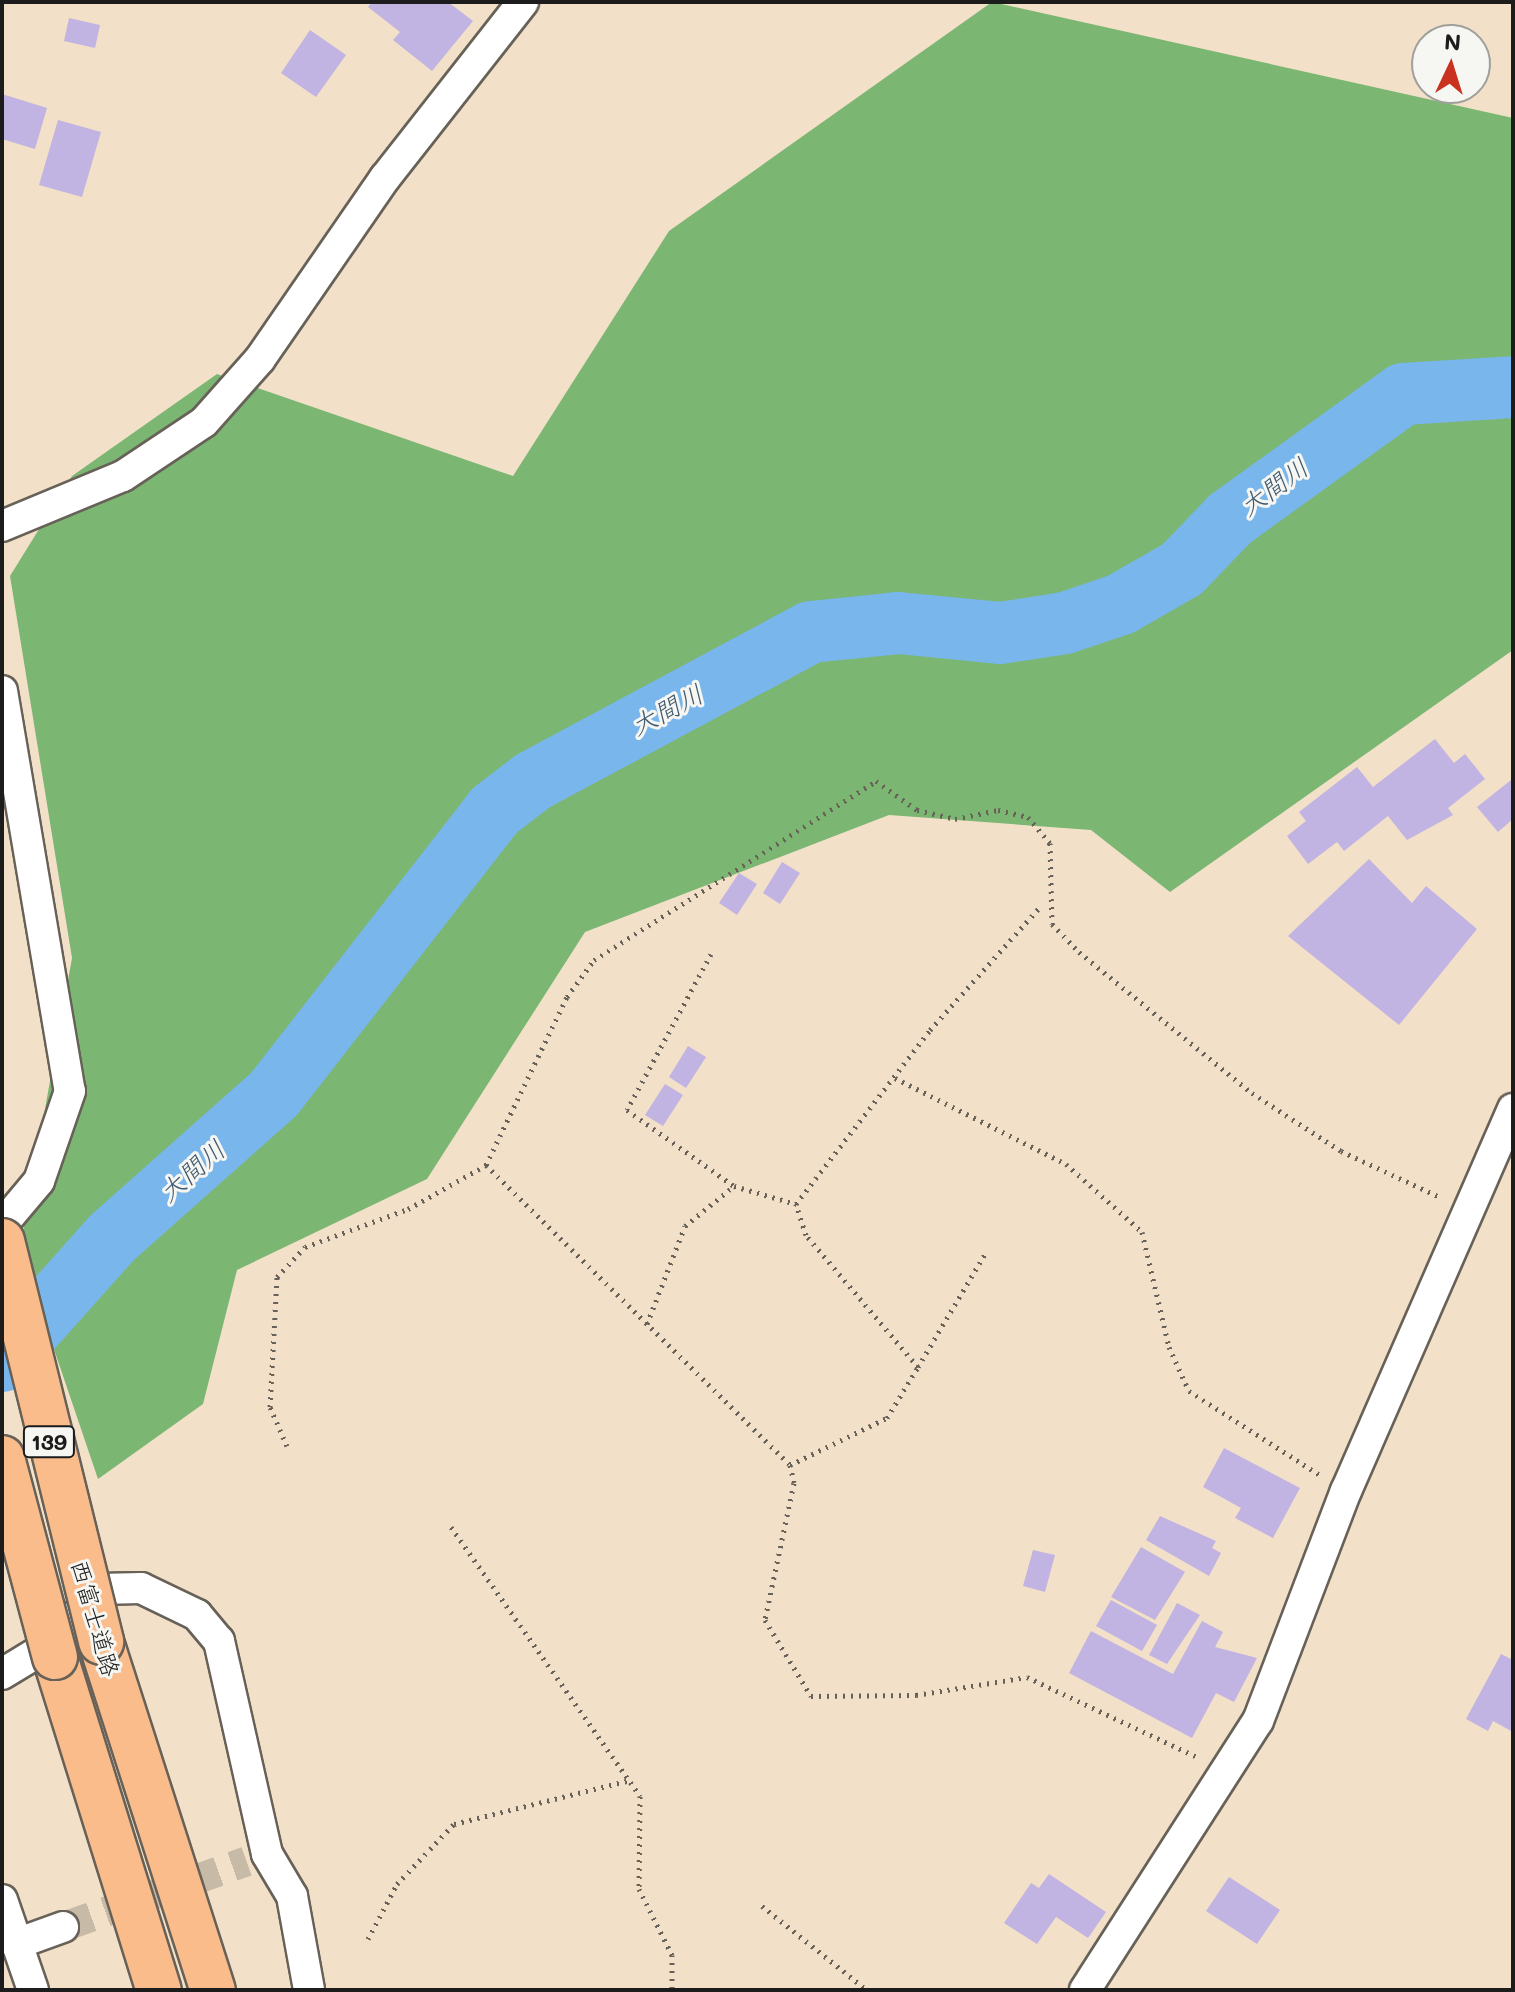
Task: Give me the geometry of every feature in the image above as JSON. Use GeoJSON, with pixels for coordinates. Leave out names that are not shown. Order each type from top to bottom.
{"type":"FeatureCollection","features":[{"type":"Feature","properties":{"kind":"highway","name":"西富士道路"},"geometry":{"type":"LineString","coordinates":[[2,1241],[101,1642],[213,1990]]}},
{"type":"Feature","properties":{"kind":"highway","name":"西富士道路"},"geometry":{"type":"LineString","coordinates":[[2,1458],[55,1657],[159,1990]]}},
{"type":"Feature","properties":{"kind":"street"},"geometry":{"type":"LineString","coordinates":[[2,526],[123,476],[204,422],[260,359],[385,178],[523,2]]}},
{"type":"Feature","properties":{"kind":"street"},"geometry":{"type":"LineString","coordinates":[[2,691],[70,1091],[39,1181],[2,1225]]}},
{"type":"Feature","properties":{"kind":"street"},"geometry":{"type":"LineString","coordinates":[[1085,1990],[1231,1773],[1258,1721],[1346,1491],[1513,1109]]}},
{"type":"Feature","properties":{"kind":"street"},"geometry":{"type":"LineString","coordinates":[[2,1674],[53,1643],[99,1589],[141,1588],[197,1615],[219,1641],[257,1858],[292,1896],[309,1990]]}},
{"type":"Feature","properties":{"kind":"street"},"geometry":{"type":"LineString","coordinates":[[2,1900],[33,1990]]}},
{"type":"Feature","properties":{"kind":"street"},"geometry":{"type":"LineString","coordinates":[[16,1944],[63,1927]]}},
{"type":"Feature","properties":{"kind":"path"},"geometry":{"type":"LineString","coordinates":[[287,1446],[270,1407],[277,1277],[305,1247],[408,1209],[486,1165],[567,997],[594,960],[876,781],[917,810],[955,819],[998,810],[1028,817],[1050,843],[1052,924],[1079,952],[1265,1101],[1341,1151],[1468,1209]]}},
{"type":"Feature","properties":{"kind":"path"},"geometry":{"type":"LineString","coordinates":[[796,1204],[895,1078],[1040,907]]}},
{"type":"Feature","properties":{"kind":"path"},"geometry":{"type":"LineString","coordinates":[[711,954],[627,1110],[734,1186],[796,1204]]}},
{"type":"Feature","properties":{"kind":"path"},"geometry":{"type":"LineString","coordinates":[[895,1078],[1066,1164],[1142,1232],[1169,1347],[1189,1391],[1346,1491]]}},
{"type":"Feature","properties":{"kind":"path"},"geometry":{"type":"LineString","coordinates":[[486,1165],[790,1465],[794,1483],[765,1620],[811,1696],[916,1695],[1027,1677],[1231,1773]]}},
{"type":"Feature","properties":{"kind":"path"},"geometry":{"type":"LineString","coordinates":[[647,1324],[685,1226],[734,1186]]}},
{"type":"Feature","properties":{"kind":"path"},"geometry":{"type":"LineString","coordinates":[[796,1204],[806,1235],[918,1367]]}},
{"type":"Feature","properties":{"kind":"path"},"geometry":{"type":"LineString","coordinates":[[790,1465],[887,1418],[986,1252]]}},
{"type":"Feature","properties":{"kind":"path"},"geometry":{"type":"LineString","coordinates":[[451,1527],[640,1796],[639,1889],[672,1955],[672,1990]]}},
{"type":"Feature","properties":{"kind":"path"},"geometry":{"type":"LineString","coordinates":[[368,1939],[397,1884],[454,1824],[630,1780]]}},
{"type":"Feature","properties":{"kind":"path"},"geometry":{"type":"LineString","coordinates":[[762,1906],[867,1990]]}},
{"type":"Feature","properties":{"kind":"green space"},"geometry":{"type":"Polygon","coordinates":[[[992,2],[1411,95],[1411,104],[1450,104],[1513,118],[1513,650],[1170,892],[1091,830],[889,815],[585,932],[427,1179],[237,1270],[203,1404],[98,1479],[20,1249],[72,958],[10,576],[72,476],[217,374],[513,476],[669,231],[992,2]]]}},
{"type":"Feature","properties":{"kind":"building"},"geometry":{"type":"Polygon","coordinates":[[[372,2],[448,2],[473,21],[432,71],[393,40],[400,32],[368,7],[372,2]]]}},
{"type":"Feature","properties":{"kind":"building"},"geometry":{"type":"Polygon","coordinates":[[[69,18],[100,25],[95,48],[64,41],[69,18]]]}},
{"type":"Feature","properties":{"kind":"building"},"geometry":{"type":"Polygon","coordinates":[[[310,30],[346,55],[316,97],[281,73],[310,30]]]}},
{"type":"Feature","properties":{"kind":"building"},"geometry":{"type":"Polygon","coordinates":[[[2,94],[47,108],[35,149],[2,139],[2,94]]]}},
{"type":"Feature","properties":{"kind":"building"},"geometry":{"type":"Polygon","coordinates":[[[58,120],[101,132],[82,197],[39,185],[58,120]]]}},
{"type":"Feature","properties":{"kind":"building"},"geometry":{"type":"Polygon","coordinates":[[[1435,739],[1454,763],[1465,754],[1485,779],[1448,808],[1453,815],[1407,840],[1388,816],[1344,851],[1337,842],[1308,864],[1287,836],[1306,821],[1299,812],[1357,767],[1373,787],[1435,739]]]}},
{"type":"Feature","properties":{"kind":"building"},"geometry":{"type":"Polygon","coordinates":[[[1511,780],[1513,819],[1498,832],[1477,807],[1511,780]]]}},
{"type":"Feature","properties":{"kind":"building"},"geometry":{"type":"Polygon","coordinates":[[[1369,859],[1412,903],[1426,886],[1477,929],[1399,1025],[1288,936],[1369,859]]]}},
{"type":"Feature","properties":{"kind":"building"},"geometry":{"type":"Polygon","coordinates":[[[782,862],[800,873],[780,904],[763,893],[782,862]]]}},
{"type":"Feature","properties":{"kind":"building"},"geometry":{"type":"Polygon","coordinates":[[[739,873],[757,884],[737,915],[719,903],[739,873]]]}},
{"type":"Feature","properties":{"kind":"building"},"geometry":{"type":"Polygon","coordinates":[[[688,1046],[706,1057],[686,1088],[669,1077],[688,1046]]]}},
{"type":"Feature","properties":{"kind":"building"},"geometry":{"type":"Polygon","coordinates":[[[665,1084],[683,1095],[663,1126],[645,1115],[665,1084]]]}},
{"type":"Feature","properties":{"kind":"building"},"geometry":{"type":"Polygon","coordinates":[[[1224,1448],[1300,1488],[1273,1538],[1235,1518],[1241,1508],[1203,1487],[1224,1448]]]}},
{"type":"Feature","properties":{"kind":"building"},"geometry":{"type":"Polygon","coordinates":[[[1160,1516],[1216,1541],[1212,1548],[1221,1553],[1209,1576],[1146,1540],[1160,1516]]]}},
{"type":"Feature","properties":{"kind":"building"},"geometry":{"type":"Polygon","coordinates":[[[1141,1547],[1185,1572],[1155,1620],[1111,1597],[1141,1547]]]}},
{"type":"Feature","properties":{"kind":"building"},"geometry":{"type":"Polygon","coordinates":[[[1033,1550],[1055,1555],[1045,1592],[1023,1586],[1033,1550]]]}},
{"type":"Feature","properties":{"kind":"building"},"geometry":{"type":"Polygon","coordinates":[[[1111,1600],[1157,1625],[1142,1651],[1096,1626],[1111,1600]]]}},
{"type":"Feature","properties":{"kind":"building"},"geometry":{"type":"Polygon","coordinates":[[[1177,1603],[1200,1615],[1167,1664],[1149,1655],[1177,1603]]]}},
{"type":"Feature","properties":{"kind":"building"},"geometry":{"type":"Polygon","coordinates":[[[1202,1621],[1223,1632],[1215,1647],[1257,1658],[1234,1702],[1216,1693],[1192,1738],[1069,1673],[1091,1631],[1173,1674],[1202,1621]]]}},
{"type":"Feature","properties":{"kind":"building"},"geometry":{"type":"Polygon","coordinates":[[[1501,1654],[1513,1660],[1513,1732],[1493,1721],[1488,1731],[1466,1719],[1501,1654]]]}},
{"type":"Feature","properties":{"kind":"building"},"geometry":{"type":"Polygon","coordinates":[[[1049,1874],[1106,1912],[1088,1938],[1056,1917],[1037,1944],[1004,1923],[1031,1883],[1039,1888],[1049,1874]]]}},
{"type":"Feature","properties":{"kind":"building"},"geometry":{"type":"Polygon","coordinates":[[[1229,1877],[1280,1910],[1257,1944],[1206,1911],[1229,1877]]]}},
{"type":"Feature","properties":{"kind":"waterway","name":"大間川"},"geometry":{"type":"LineString","coordinates":[[2,1361],[113,1237],[274,1094],[494,811],[533,781],[811,632],[898,623],[1000,633],[1065,623],[1121,604],[1182,569],[1230,519],[1403,394],[1513,387]]}},
{"type":"Feature","properties":{"kind":"tunnel"},"geometry":{"type":"LineString","coordinates":[[63,1927],[247,1861]]}}]}
